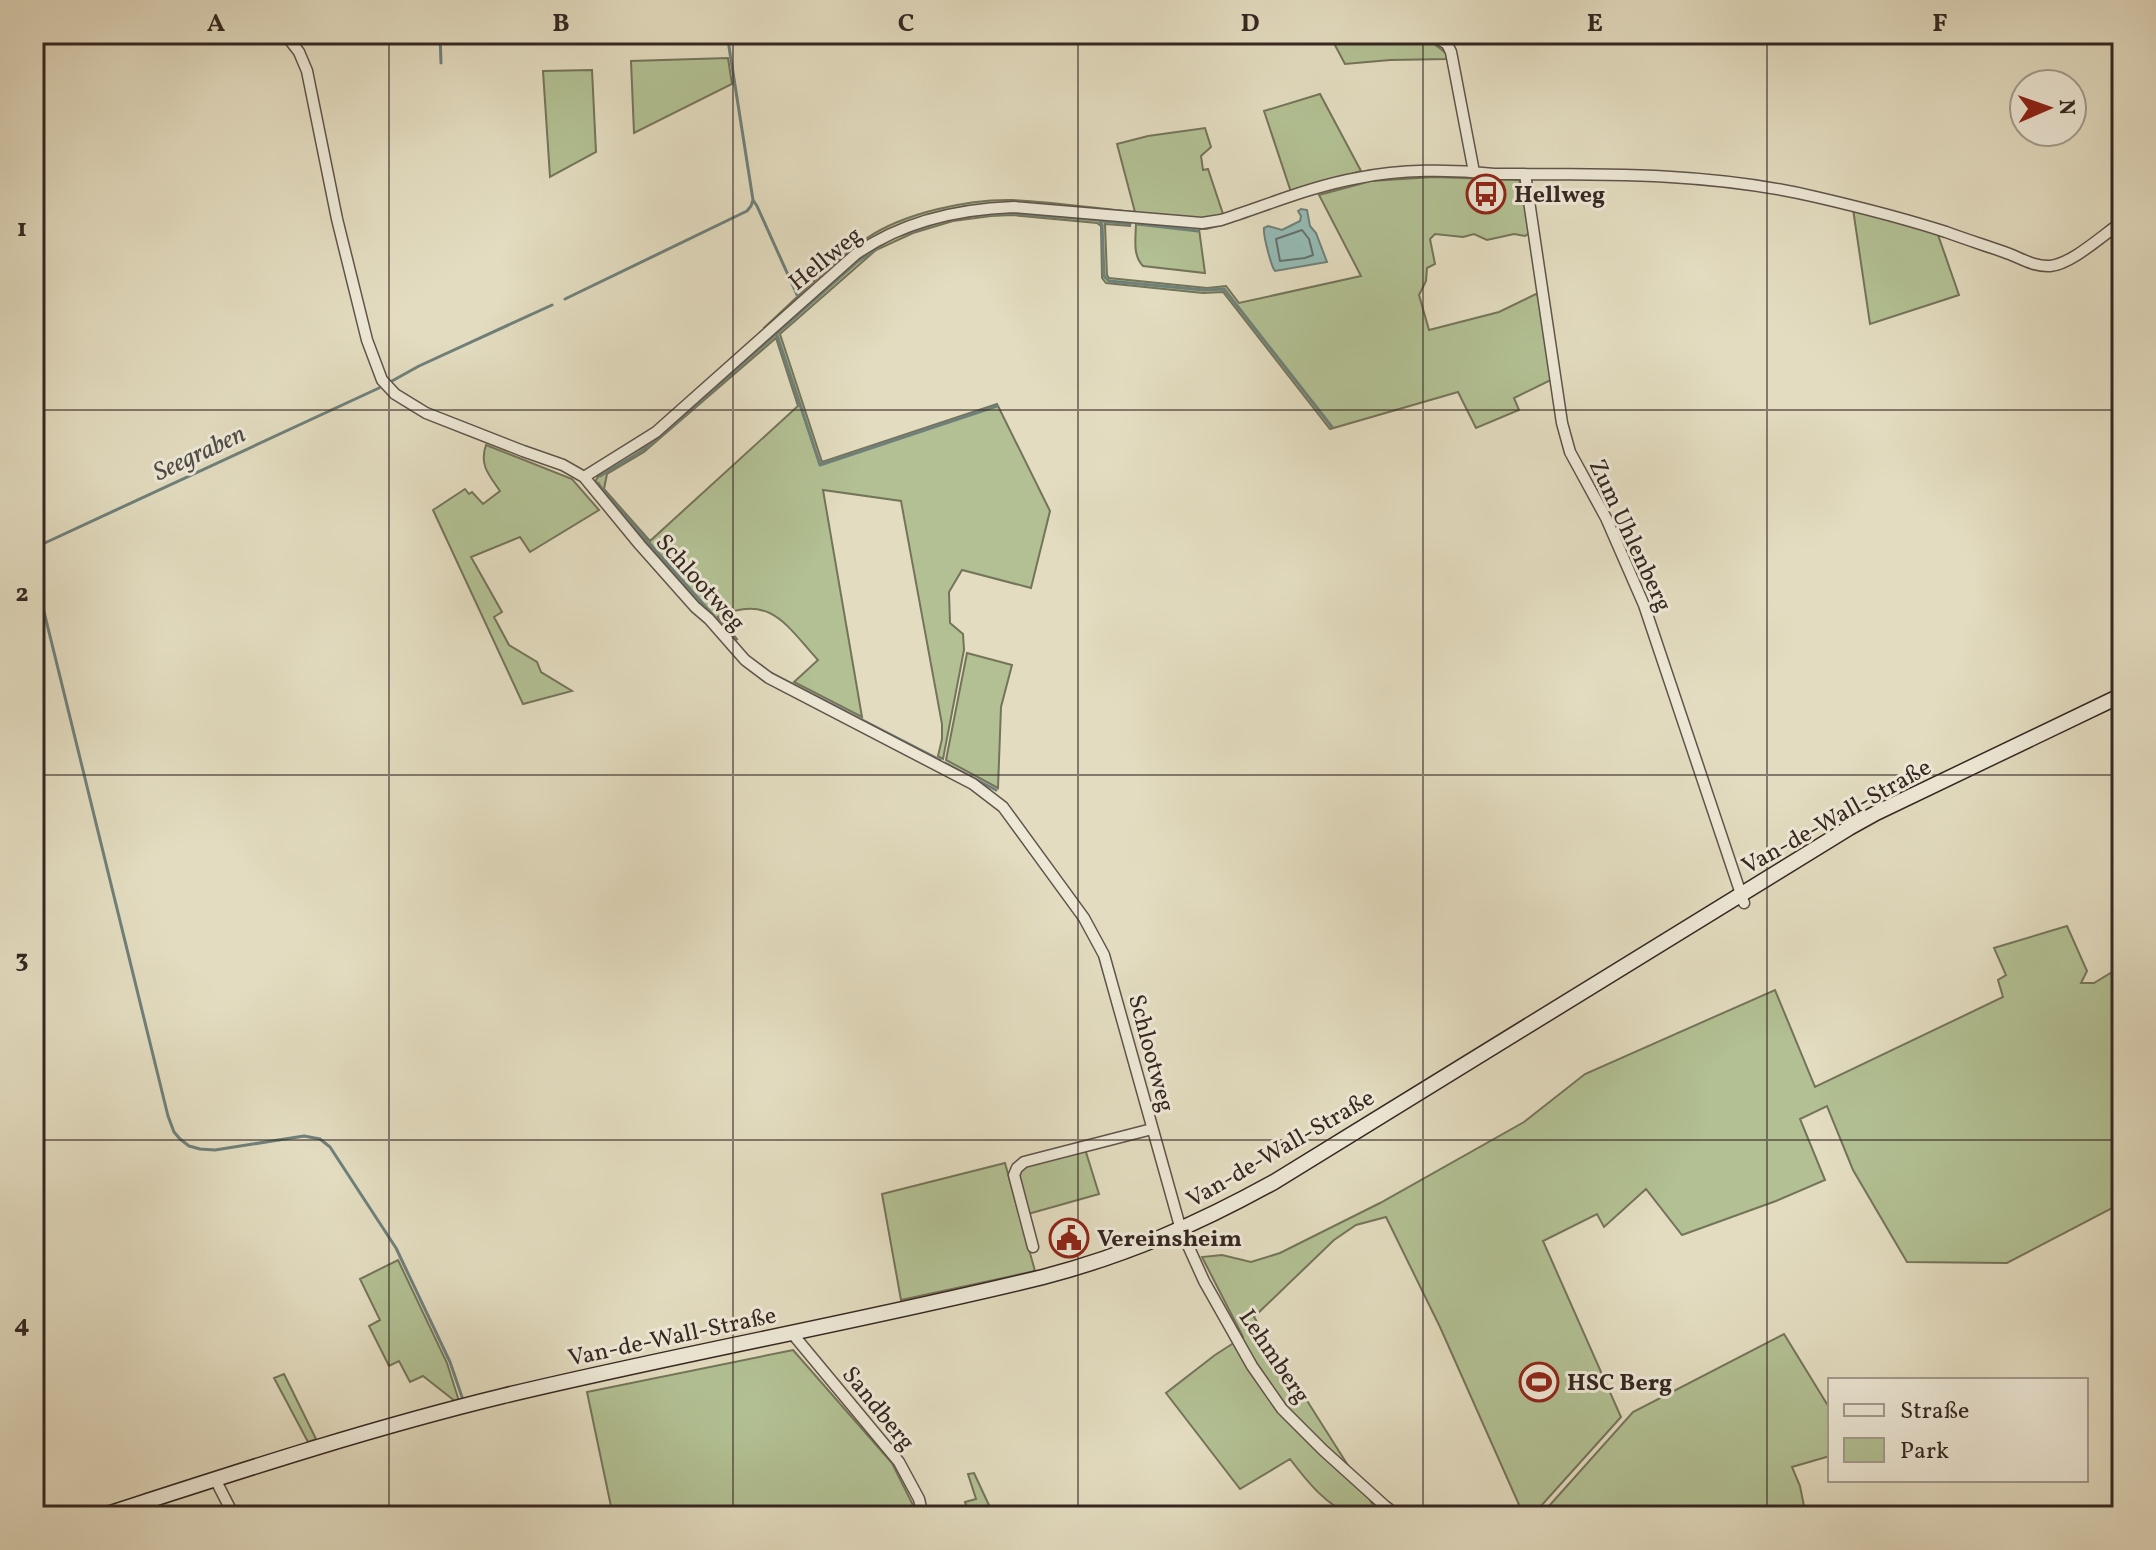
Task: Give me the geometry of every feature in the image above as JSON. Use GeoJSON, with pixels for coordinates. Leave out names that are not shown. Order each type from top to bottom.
{"type":"FeatureCollection","features":[{"type":"Feature","properties":{"kind":"main road","name":"Van-de-Wall-Straße"},"geometry":{"type":"LineString","coordinates":[[101,1516],[330,1442],[487,1400],[1001,1287],[1117,1255],[1181,1230],[1274,1182],[1743,898],[1876,813],[2122,695]]}},
{"type":"Feature","properties":{"kind":"street","name":"Schlootweg"},"geometry":{"type":"LineString","coordinates":[[285,34],[299,52],[307,71],[337,219],[367,340],[382,380],[395,394],[426,413],[563,465],[584,477],[695,607],[757,670],[973,784],[1003,807],[1084,918],[1104,955],[1181,1230]]}},
{"type":"Feature","properties":{"kind":"street"},"geometry":{"type":"LineString","coordinates":[[1431,34],[1447,44],[1451,52],[1474,172]]}},
{"type":"Feature","properties":{"kind":"street"},"geometry":{"type":"LineString","coordinates":[[1447,44],[1455,34]]}},
{"type":"Feature","properties":{"kind":"street","name":"Hellweg"},"geometry":{"type":"LineString","coordinates":[[584,477],[656,432],[856,254],[889,234],[948,214],[1014,207],[1202,223],[1221,220],[1355,178],[1390,173],[1474,172],[1657,176],[1746,183],[1881,214],[1943,231],[2033,264],[2051,266],[2071,259],[2122,222]]}},
{"type":"Feature","properties":{"kind":"street","name":"Zum Uhlenberg"},"geometry":{"type":"LineString","coordinates":[[1525,174],[1562,423],[1570,452],[1606,518],[1644,605],[1743,898]]}},
{"type":"Feature","properties":{"kind":"street","name":"Schlootweg"},"geometry":{"type":"LineString","coordinates":[[1033,1247],[1014,1175],[1017,1168],[1024,1162],[1152,1129]]}},
{"type":"Feature","properties":{"kind":"street","name":"Lehmberg"},"geometry":{"type":"LineString","coordinates":[[1181,1230],[1204,1281],[1252,1366],[1282,1409],[1398,1516]]}},
{"type":"Feature","properties":{"kind":"street","name":"Sandberg"},"geometry":{"type":"LineString","coordinates":[[791,1332],[899,1462],[919,1499],[923,1516]]}},
{"type":"Feature","properties":{"kind":"street"},"geometry":{"type":"LineString","coordinates":[[215,1479],[234,1516]]}},
{"type":"Feature","properties":{"kind":"green space"},"geometry":{"type":"Polygon","coordinates":[[[1329,34],[1378,34],[1392,39],[1396,34],[1403,37],[1405,34],[1421,34],[1446,53],[1447,59],[1345,64],[1329,34]]]}},
{"type":"Feature","properties":{"kind":"green space"},"geometry":{"type":"Polygon","coordinates":[[[728,58],[732,84],[634,133],[631,61],[728,58]]]}},
{"type":"Feature","properties":{"kind":"green space"},"geometry":{"type":"Polygon","coordinates":[[[592,70],[596,152],[550,177],[543,71],[592,70]]]}},
{"type":"Feature","properties":{"kind":"green space"},"geometry":{"type":"Polygon","coordinates":[[[1320,94],[1361,171],[1291,192],[1264,111],[1320,94]]]}},
{"type":"Feature","properties":{"kind":"green space"},"geometry":{"type":"Polygon","coordinates":[[[1205,128],[1211,147],[1201,156],[1203,170],[1208,169],[1223,214],[1220,217],[1203,220],[1013,204],[890,230],[769,327],[765,327],[827,269],[867,238],[899,221],[937,209],[1013,200],[1135,212],[1117,144],[1205,128]]]}},
{"type":"Feature","properties":{"kind":"green space"},"geometry":{"type":"Polygon","coordinates":[[[1434,177],[1519,180],[1531,232],[1525,236],[1514,234],[1487,240],[1474,234],[1463,237],[1435,234],[1430,239],[1435,264],[1427,268],[1426,281],[1419,295],[1429,330],[1499,312],[1540,292],[1553,379],[1514,398],[1519,410],[1476,428],[1458,392],[1330,429],[1223,292],[1203,293],[1106,283],[1102,278],[1101,226],[1097,223],[991,216],[953,221],[913,233],[876,250],[780,334],[822,462],[997,404],[1050,511],[1031,588],[962,570],[949,592],[950,623],[963,634],[964,650],[943,759],[938,756],[942,724],[901,501],[823,490],[862,717],[794,682],[818,660],[776,616],[751,609],[718,617],[737,639],[733,642],[595,484],[601,473],[642,448],[860,256],[890,237],[949,217],[1011,210],[1130,221],[1130,226],[1105,224],[1109,278],[1207,288],[1226,286],[1239,303],[1361,276],[1319,195],[1371,181],[1434,177]],[[776,338],[644,452],[607,474],[604,489],[650,541],[798,406],[776,338]]]}},
{"type":"Feature","properties":{"kind":"green space"},"geometry":{"type":"Polygon","coordinates":[[[1853,209],[1937,232],[1959,295],[1870,324],[1853,209]]]}},
{"type":"Feature","properties":{"kind":"green space"},"geometry":{"type":"Polygon","coordinates":[[[1136,222],[1226,224],[1199,229],[1205,273],[1143,266],[1136,251],[1136,222]]]}},
{"type":"Feature","properties":{"kind":"green space"},"geometry":{"type":"Polygon","coordinates":[[[486,445],[572,479],[599,510],[530,552],[520,537],[471,557],[502,612],[494,617],[509,645],[537,662],[541,672],[572,691],[523,704],[433,510],[465,489],[483,504],[500,491],[484,464],[486,445]]]}},
{"type":"Feature","properties":{"kind":"green space"},"geometry":{"type":"Polygon","coordinates":[[[967,653],[1012,665],[1001,707],[998,788],[946,760],[967,653]]]}},
{"type":"Feature","properties":{"kind":"green space"},"geometry":{"type":"Polygon","coordinates":[[[2067,926],[2087,971],[2081,983],[2094,983],[2122,966],[2122,1203],[2007,1263],[1907,1262],[1853,1170],[1827,1106],[1800,1119],[1825,1180],[1682,1235],[1646,1189],[1604,1227],[1597,1214],[1543,1241],[1621,1417],[1532,1516],[1524,1516],[1440,1327],[1386,1217],[1356,1225],[1334,1240],[1254,1317],[1375,1508],[1386,1516],[1357,1516],[1334,1506],[1310,1484],[1290,1459],[1240,1489],[1166,1393],[1243,1337],[1202,1257],[1222,1255],[1251,1262],[1280,1253],[1380,1203],[1524,1122],[1585,1074],[1775,990],[1815,1087],[2003,997],[1998,980],[2006,975],[1994,948],[2067,926]]]}},
{"type":"Feature","properties":{"kind":"green space"},"geometry":{"type":"Polygon","coordinates":[[[1085,1149],[1099,1194],[1028,1214],[1019,1178],[1023,1167],[1085,1149]]]}},
{"type":"Feature","properties":{"kind":"green space"},"geometry":{"type":"Polygon","coordinates":[[[1005,1163],[1035,1271],[901,1300],[882,1194],[1005,1163]]]}},
{"type":"Feature","properties":{"kind":"green space"},"geometry":{"type":"Polygon","coordinates":[[[398,1260],[447,1363],[459,1401],[456,1402],[423,1376],[410,1382],[399,1361],[389,1366],[369,1326],[380,1320],[360,1279],[398,1260]]]}},
{"type":"Feature","properties":{"kind":"green space"},"geometry":{"type":"Polygon","coordinates":[[[1784,1334],[1828,1406],[1828,1457],[1792,1467],[1800,1486],[1806,1516],[1540,1516],[1633,1412],[1784,1334]]]}},
{"type":"Feature","properties":{"kind":"green space"},"geometry":{"type":"Polygon","coordinates":[[[793,1350],[892,1463],[916,1516],[613,1516],[587,1392],[793,1350]]]}},
{"type":"Feature","properties":{"kind":"green space"},"geometry":{"type":"Polygon","coordinates":[[[284,1374],[316,1439],[308,1442],[274,1378],[284,1374]]]}},
{"type":"Feature","properties":{"kind":"green space"},"geometry":{"type":"Polygon","coordinates":[[[974,1473],[994,1516],[969,1516],[965,1502],[976,1499],[968,1474],[974,1473]]]}},
{"type":"Feature","properties":{"kind":"water"},"geometry":{"type":"Polygon","coordinates":[[[1307,210],[1310,226],[1316,233],[1327,262],[1275,271],[1264,228],[1268,226],[1282,230],[1300,221],[1298,211],[1307,210]]]}},
{"type":"Feature","properties":{"kind":"waterway"},"geometry":{"type":"LineString","coordinates":[[440,34],[441,63]]}},
{"type":"Feature","properties":{"kind":"waterway"},"geometry":{"type":"LineString","coordinates":[[727,34],[753,200],[798,297]]}},
{"type":"Feature","properties":{"kind":"waterway","name":"Seegraben"},"geometry":{"type":"LineString","coordinates":[[565,299],[747,211],[753,200]]}},
{"type":"Feature","properties":{"kind":"waterway"},"geometry":{"type":"LineString","coordinates":[[970,216],[1011,213],[1099,220],[1102,225],[1104,276],[1109,281],[1224,289],[1332,427]]}},
{"type":"Feature","properties":{"kind":"waterway"},"geometry":{"type":"LineString","coordinates":[[1102,221],[1130,224]]}},
{"type":"Feature","properties":{"kind":"waterway"},"geometry":{"type":"LineString","coordinates":[[901,235],[936,223]]}},
{"type":"Feature","properties":{"kind":"waterway"},"geometry":{"type":"LineString","coordinates":[[1137,224],[1198,231]]}},
{"type":"Feature","properties":{"kind":"waterway"},"geometry":{"type":"LineString","coordinates":[[600,476],[642,451],[857,262],[884,243]]}},
{"type":"Feature","properties":{"kind":"waterway","name":"Seegraben"},"geometry":{"type":"LineString","coordinates":[[392,381],[552,305]]}},
{"type":"Feature","properties":{"kind":"waterway"},"geometry":{"type":"LineString","coordinates":[[777,335],[820,465],[997,406]]}},
{"type":"Feature","properties":{"kind":"waterway","name":"Seegraben"},"geometry":{"type":"LineString","coordinates":[[34,548],[379,388]]}},
{"type":"Feature","properties":{"kind":"waterway"},"geometry":{"type":"LineString","coordinates":[[598,483],[735,640]]}},
{"type":"Feature","properties":{"kind":"waterway"},"geometry":{"type":"LineString","coordinates":[[43,544],[35,559],[35,575],[174,1132],[189,1146],[200,1149],[215,1150],[304,1136],[320,1139],[330,1147],[396,1248],[450,1362],[462,1397]]}},
{"type":"Feature","properties":{"kind":"waterway"},"geometry":{"type":"LineString","coordinates":[[769,672],[940,760]]}},
{"type":"Feature","properties":{"kind":"waterway"},"geometry":{"type":"LineString","coordinates":[[945,763],[996,790]]}},
{"type":"Feature","properties":{"kind":"place","name":"Hellweg"},"geometry":{"type":"Point","coordinates":[1486,194]}},
{"type":"Feature","properties":{"kind":"place","name":"Vereinsheim"},"geometry":{"type":"Point","coordinates":[1069,1238]}},
{"type":"Feature","properties":{"kind":"place","name":"HSC Berg"},"geometry":{"type":"Point","coordinates":[1539,1382]}}]}
